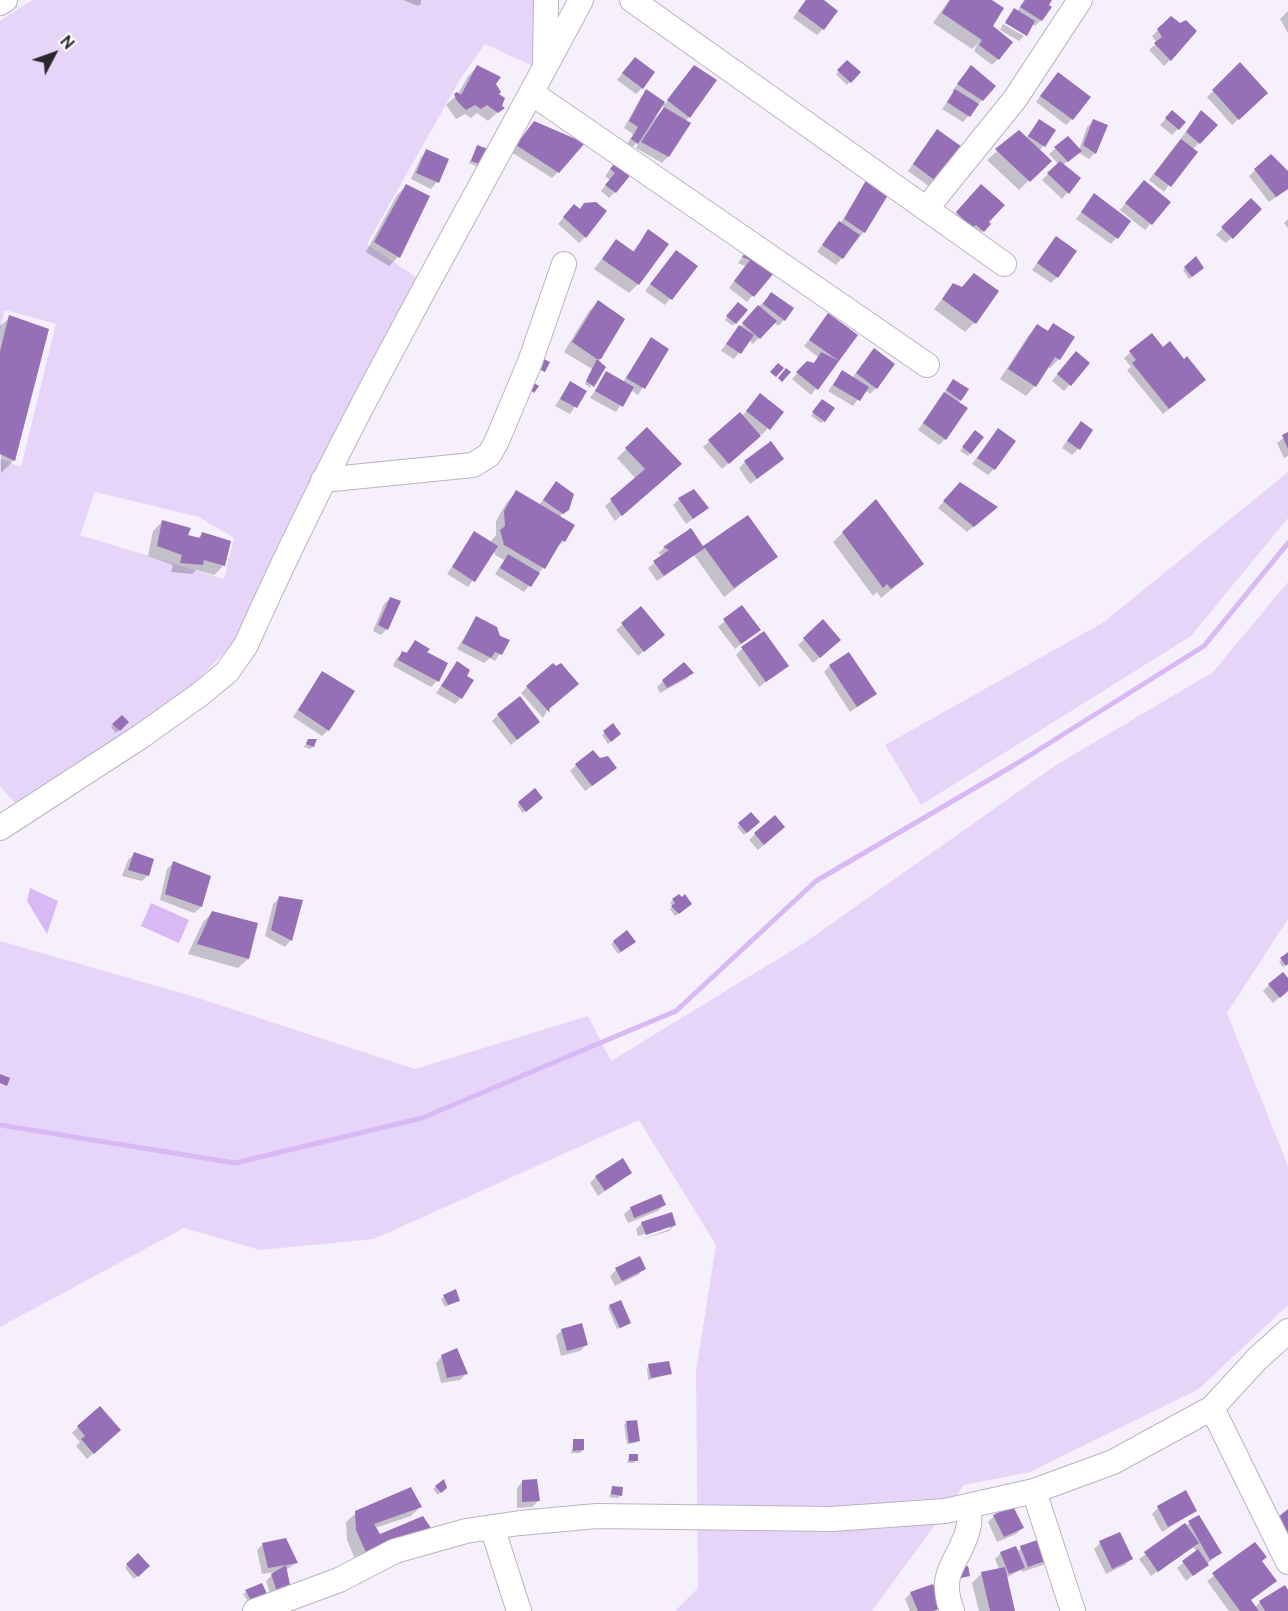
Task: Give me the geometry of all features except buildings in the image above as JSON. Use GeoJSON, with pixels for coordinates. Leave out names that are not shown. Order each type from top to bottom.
{"type":"FeatureCollection","features":[{"type":"Feature","properties":{"kind":"street"},"geometry":{"type":"LineString","coordinates":[[0,3],[5,0]]}},
{"type":"Feature","properties":{"kind":"street"},"geometry":{"type":"LineString","coordinates":[[544,69],[546,0]]}},
{"type":"Feature","properties":{"kind":"street"},"geometry":{"type":"LineString","coordinates":[[0,828],[140,737],[199,695],[227,672],[246,645],[323,480],[533,94],[581,0]]}},
{"type":"Feature","properties":{"kind":"street"},"geometry":{"type":"LineString","coordinates":[[632,0],[1004,264]]}},
{"type":"Feature","properties":{"kind":"street"},"geometry":{"type":"LineString","coordinates":[[926,209],[1015,99],[1080,0]]}},
{"type":"Feature","properties":{"kind":"street"},"geometry":{"type":"LineString","coordinates":[[533,94],[927,365]]}},
{"type":"Feature","properties":{"kind":"street"},"geometry":{"type":"LineString","coordinates":[[323,480],[473,465],[489,455],[530,362],[564,264]]}},
{"type":"Feature","properties":{"kind":"street"},"geometry":{"type":"LineString","coordinates":[[255,1611],[339,1580],[396,1551],[466,1531],[492,1527],[597,1516],[832,1519],[945,1510],[1035,1491],[1113,1462],[1212,1408],[1257,1359],[1288,1331]]}},
{"type":"Feature","properties":{"kind":"street"},"geometry":{"type":"LineString","coordinates":[[1212,1408],[1288,1562]]}},
{"type":"Feature","properties":{"kind":"street"},"geometry":{"type":"LineString","coordinates":[[1035,1491],[1073,1611]]}},
{"type":"Feature","properties":{"kind":"street"},"geometry":{"type":"LineString","coordinates":[[952,1611],[945,1594],[947,1576],[969,1524],[968,1506]]}},
{"type":"Feature","properties":{"kind":"street"},"geometry":{"type":"LineString","coordinates":[[492,1527],[519,1611]]}},
{"type":"Feature","properties":{"kind":"shaded area"},"geometry":{"type":"Polygon","coordinates":[[[32,0],[542,0],[539,69],[485,44],[462,76],[367,244],[422,281],[237,640],[182,696],[22,811],[0,786],[0,459],[21,467],[56,324],[5,310],[0,330],[0,21],[32,0]],[[95,492],[80,535],[224,579],[234,538],[199,517],[95,492]]]}},
{"type":"Feature","properties":{"kind":"shaded area"},"geometry":{"type":"Polygon","coordinates":[[[1288,472],[1288,518],[1191,636],[921,805],[885,745],[1104,622],[1288,472]]]}},
{"type":"Feature","properties":{"kind":"shaded area"},"geometry":{"type":"Polygon","coordinates":[[[1288,582],[1288,919],[1227,1013],[1288,1166],[1288,1305],[1199,1389],[1030,1472],[964,1485],[872,1611],[675,1611],[698,1588],[696,1371],[716,1245],[639,1120],[374,1239],[260,1250],[184,1228],[0,1327],[0,941],[195,997],[415,1069],[588,1016],[611,1061],[804,943],[1056,765],[1213,672],[1288,582]]]}},
{"type":"Feature","properties":{"kind":"shaded area"},"geometry":{"type":"Polygon","coordinates":[[[30,888],[58,901],[47,934],[27,901],[30,888]]]}},
{"type":"Feature","properties":{"kind":"shaded area"},"geometry":{"type":"Polygon","coordinates":[[[151,903],[189,920],[179,943],[141,926],[151,903]]]}},
{"type":"Feature","properties":{"kind":"waterway"},"geometry":{"type":"LineString","coordinates":[[0,1125],[235,1163],[422,1118],[676,1011],[816,881],[1016,764],[1204,646],[1288,543]]}}]}
